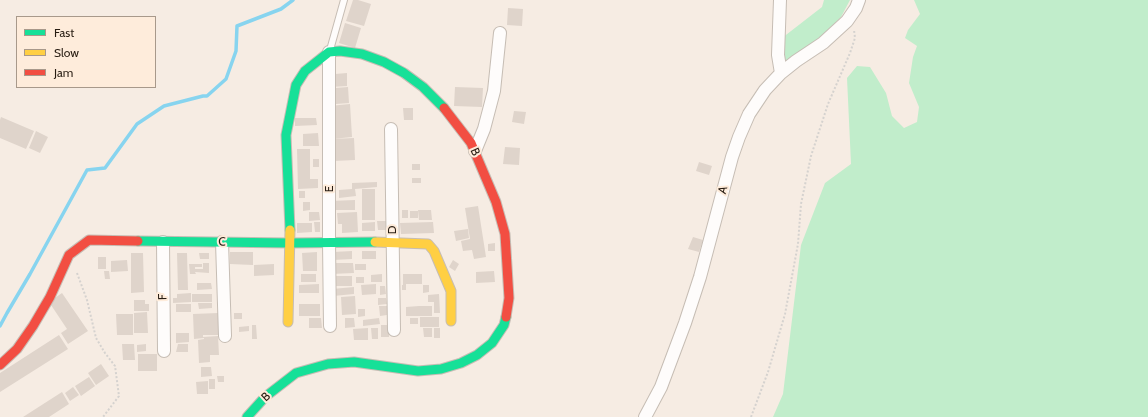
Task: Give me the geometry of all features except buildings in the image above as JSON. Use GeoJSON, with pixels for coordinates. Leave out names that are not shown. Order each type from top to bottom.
{"type":"FeatureCollection","features":[{"type":"Feature","properties":{"kind":"street"},"geometry":{"type":"LineString","coordinates":[[780,0],[778,55],[781,73]]}},
{"type":"Feature","properties":{"kind":"street","name":"A"},"geometry":{"type":"LineString","coordinates":[[645,417],[661,387],[687,317],[700,278],[730,164],[749,114],[765,90],[781,73],[822,43],[847,21],[856,8],[859,0]]}},
{"type":"Feature","properties":{"kind":"street"},"geometry":{"type":"LineString","coordinates":[[475,152],[484,129],[494,91],[500,33]]}},
{"type":"Feature","properties":{"kind":"street","name":"B"},"geometry":{"type":"LineString","coordinates":[[247,417],[265,397],[296,373],[328,364],[354,362],[418,372],[441,369],[461,363],[477,355],[492,343],[504,325],[509,298],[505,234],[496,202],[471,143],[448,112],[423,88],[404,73],[384,62],[362,54],[340,51],[329,52]]}},
{"type":"Feature","properties":{"kind":"street","name":"E"},"geometry":{"type":"LineString","coordinates":[[329,52],[330,326]]}},
{"type":"Feature","properties":{"kind":"street"},"geometry":{"type":"LineString","coordinates":[[288,322],[290,243],[286,135],[296,85],[304,71],[329,52]]}},
{"type":"Feature","properties":{"kind":"street","name":"D"},"geometry":{"type":"LineString","coordinates":[[391,129],[394,330]]}},
{"type":"Feature","properties":{"kind":"street","name":"C"},"geometry":{"type":"LineString","coordinates":[[0,365],[17,349],[33,326],[50,297],[69,255],[89,240],[290,243],[392,242],[428,244],[434,251],[451,291],[451,321]]}},
{"type":"Feature","properties":{"kind":"street","name":"F"},"geometry":{"type":"LineString","coordinates":[[162,242],[164,351]]}},
{"type":"Feature","properties":{"kind":"street"},"geometry":{"type":"LineString","coordinates":[[222,242],[225,336]]}},
{"type":"Feature","properties":{"kind":"lane"},"geometry":{"type":"LineString","coordinates":[[329,52],[344,0]]}},
{"type":"Feature","properties":{"kind":"path"},"geometry":{"type":"LineString","coordinates":[[751,417],[768,372],[785,314],[798,244],[801,204],[810,156],[828,104],[855,38],[853,28],[847,21]]}},
{"type":"Feature","properties":{"kind":"path"},"geometry":{"type":"LineString","coordinates":[[77,272],[87,300],[96,338],[115,366],[119,396],[103,417]]}},
{"type":"Feature","properties":{"kind":"green space"},"geometry":{"type":"Polygon","coordinates":[[[824,0],[850,0],[841,17],[820,38],[784,62],[782,38],[822,7],[824,0]]]}},
{"type":"Feature","properties":{"kind":"green space"},"geometry":{"type":"Polygon","coordinates":[[[914,0],[1148,0],[1148,417],[773,417],[783,394],[801,245],[825,183],[851,164],[847,78],[857,66],[870,67],[886,93],[892,116],[904,128],[917,122],[919,107],[909,83],[913,57],[917,46],[905,38],[908,30],[920,14],[914,0]]]}},
{"type":"Feature","properties":{"kind":"waterway"},"geometry":{"type":"LineString","coordinates":[[0,326],[87,170],[105,168],[137,124],[164,106],[207,96],[226,79],[236,51],[237,26],[281,9],[293,0]]}},
{"type":"Feature","properties":{"kind":"traffic: fast"},"geometry":{"type":"LineString","coordinates":[[290,230],[286,135],[296,85],[305,71],[329,52],[340,51],[362,54],[384,62],[404,73],[423,87],[444,108]]}},
{"type":"Feature","properties":{"kind":"traffic: fast"},"geometry":{"type":"LineString","coordinates":[[138,241],[290,243],[375,242]]}},
{"type":"Feature","properties":{"kind":"traffic: fast"},"geometry":{"type":"LineString","coordinates":[[247,417],[265,397],[296,373],[328,364],[354,362],[418,371],[441,369],[461,363],[477,355],[492,343],[504,325],[506,317]]}},
{"type":"Feature","properties":{"kind":"traffic: slow"},"geometry":{"type":"LineString","coordinates":[[288,322],[290,230]]}},
{"type":"Feature","properties":{"kind":"traffic: slow"},"geometry":{"type":"LineString","coordinates":[[375,242],[428,244],[434,251],[451,291],[451,321]]}},
{"type":"Feature","properties":{"kind":"traffic: jam"},"geometry":{"type":"LineString","coordinates":[[444,108],[471,143],[496,202],[505,234],[509,298],[506,317]]}},
{"type":"Feature","properties":{"kind":"traffic: jam"},"geometry":{"type":"LineString","coordinates":[[0,365],[17,349],[33,326],[50,297],[69,255],[89,240],[138,241]]}}]}
